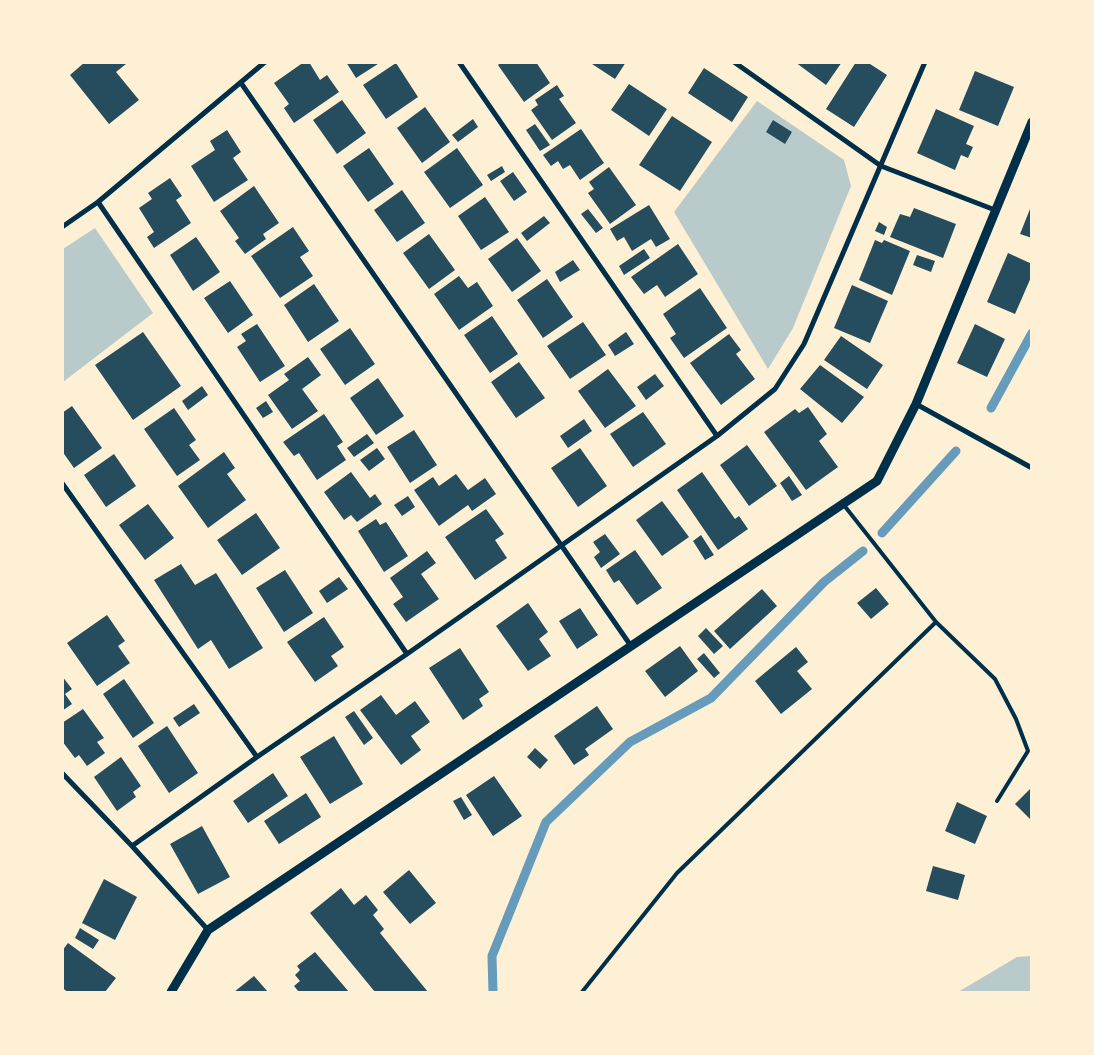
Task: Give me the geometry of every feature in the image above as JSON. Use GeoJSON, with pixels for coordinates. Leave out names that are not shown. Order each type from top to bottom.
{"type":"FeatureCollection","features":[{"type":"Feature","properties":{"kind":"street"},"geometry":{"type":"LineString","coordinates":[[62,227],[98,202],[265,62]]}},
{"type":"Feature","properties":{"kind":"street"},"geometry":{"type":"LineString","coordinates":[[459,62],[717,436]]}},
{"type":"Feature","properties":{"kind":"street"},"geometry":{"type":"LineString","coordinates":[[734,62],[881,166],[995,210]]}},
{"type":"Feature","properties":{"kind":"street"},"geometry":{"type":"LineString","coordinates":[[132,846],[717,436],[775,389],[804,344],[925,62]]}},
{"type":"Feature","properties":{"kind":"street"},"geometry":{"type":"LineString","coordinates":[[241,83],[631,646]]}},
{"type":"Feature","properties":{"kind":"street"},"geometry":{"type":"LineString","coordinates":[[171,992],[208,930],[877,481],[916,404],[1032,122]]}},
{"type":"Feature","properties":{"kind":"street"},"geometry":{"type":"LineString","coordinates":[[98,202],[407,654]]}},
{"type":"Feature","properties":{"kind":"street"},"geometry":{"type":"LineString","coordinates":[[916,404],[1032,468]]}},
{"type":"Feature","properties":{"kind":"street"},"geometry":{"type":"LineString","coordinates":[[62,483],[257,757]]}},
{"type":"Feature","properties":{"kind":"street"},"geometry":{"type":"LineString","coordinates":[[62,773],[132,846],[208,930]]}},
{"type":"Feature","properties":{"kind":"lane"},"geometry":{"type":"LineString","coordinates":[[843,504],[936,622],[995,679],[1016,719],[1028,751],[997,801]]}},
{"type":"Feature","properties":{"kind":"lane"},"geometry":{"type":"LineString","coordinates":[[582,992],[677,873],[936,622]]}},
{"type":"Feature","properties":{"kind":"shaded area"},"geometry":{"type":"Polygon","coordinates":[[[757,101],[844,160],[851,186],[793,328],[768,369],[674,212],[757,101]]]}},
{"type":"Feature","properties":{"kind":"shaded area"},"geometry":{"type":"Polygon","coordinates":[[[95,228],[153,313],[63,382],[63,249],[95,228]]]}},
{"type":"Feature","properties":{"kind":"shaded area"},"geometry":{"type":"Polygon","coordinates":[[[1031,956],[1031,992],[958,992],[1017,957],[1031,956]]]}},
{"type":"Feature","properties":{"kind":"building"},"geometry":{"type":"Polygon","coordinates":[[[85,62],[125,62],[126,64],[116,72],[139,100],[109,124],[70,75],[85,62]]]}},
{"type":"Feature","properties":{"kind":"building"},"geometry":{"type":"Polygon","coordinates":[[[304,62],[309,62],[320,80],[327,75],[339,92],[294,123],[284,108],[289,104],[274,83],[304,62]]]}},
{"type":"Feature","properties":{"kind":"building"},"geometry":{"type":"Polygon","coordinates":[[[346,62],[381,62],[356,78],[346,62]]]}},
{"type":"Feature","properties":{"kind":"building"},"geometry":{"type":"Polygon","coordinates":[[[501,62],[536,62],[550,83],[524,102],[498,65],[501,62]]]}},
{"type":"Feature","properties":{"kind":"building"},"geometry":{"type":"Polygon","coordinates":[[[589,62],[626,62],[615,79],[589,62]]]}},
{"type":"Feature","properties":{"kind":"building"},"geometry":{"type":"Polygon","coordinates":[[[795,62],[842,62],[826,85],[795,62]]]}},
{"type":"Feature","properties":{"kind":"building"},"geometry":{"type":"Polygon","coordinates":[[[856,62],[867,62],[887,75],[854,127],[826,109],[856,62]]]}},
{"type":"Feature","properties":{"kind":"building"},"geometry":{"type":"Polygon","coordinates":[[[396,63],[418,97],[386,119],[363,85],[396,63]]]}},
{"type":"Feature","properties":{"kind":"building"},"geometry":{"type":"Polygon","coordinates":[[[704,68],[748,97],[732,122],[688,93],[704,68]]]}},
{"type":"Feature","properties":{"kind":"building"},"geometry":{"type":"Polygon","coordinates":[[[975,71],[1014,87],[998,126],[959,110],[975,71]]]}},
{"type":"Feature","properties":{"kind":"building"},"geometry":{"type":"Polygon","coordinates":[[[629,84],[667,109],[649,136],[611,110],[629,84]]]}},
{"type":"Feature","properties":{"kind":"building"},"geometry":{"type":"Polygon","coordinates":[[[557,85],[564,96],[559,99],[576,123],[552,140],[531,110],[538,105],[535,100],[557,85]]]}},
{"type":"Feature","properties":{"kind":"building"},"geometry":{"type":"Polygon","coordinates":[[[342,100],[366,133],[337,154],[313,120],[342,100]]]}},
{"type":"Feature","properties":{"kind":"building"},"geometry":{"type":"Polygon","coordinates":[[[425,107],[450,142],[422,163],[397,128],[425,107]]]}},
{"type":"Feature","properties":{"kind":"building"},"geometry":{"type":"Polygon","coordinates":[[[936,109],[974,126],[966,144],[973,147],[968,158],[961,155],[955,170],[917,153],[936,109]]]}},
{"type":"Feature","properties":{"kind":"building"},"geometry":{"type":"Polygon","coordinates":[[[672,116],[712,142],[680,191],[639,165],[672,116]]]}},
{"type":"Feature","properties":{"kind":"building"},"geometry":{"type":"Polygon","coordinates":[[[473,119],[478,127],[458,142],[452,135],[473,119]]]}},
{"type":"Feature","properties":{"kind":"building"},"geometry":{"type":"Polygon","coordinates":[[[773,120],[792,132],[785,144],[766,132],[773,120]]]}},
{"type":"Feature","properties":{"kind":"building"},"geometry":{"type":"Polygon","coordinates":[[[535,124],[550,145],[540,151],[526,130],[535,124]]]}},
{"type":"Feature","properties":{"kind":"building"},"geometry":{"type":"Polygon","coordinates":[[[581,129],[604,163],[580,180],[570,165],[563,169],[558,161],[551,166],[543,155],[581,129]]]}},
{"type":"Feature","properties":{"kind":"building"},"geometry":{"type":"Polygon","coordinates":[[[227,130],[241,152],[233,158],[248,180],[214,202],[191,166],[215,150],[210,141],[227,130]]]}},
{"type":"Feature","properties":{"kind":"building"},"geometry":{"type":"Polygon","coordinates":[[[369,148],[394,184],[368,202],[343,166],[369,148]]]}},
{"type":"Feature","properties":{"kind":"building"},"geometry":{"type":"Polygon","coordinates":[[[457,148],[483,185],[450,208],[424,172],[457,148]]]}},
{"type":"Feature","properties":{"kind":"building"},"geometry":{"type":"Polygon","coordinates":[[[502,166],[505,172],[491,181],[487,175],[502,166]]]}},
{"type":"Feature","properties":{"kind":"building"},"geometry":{"type":"Polygon","coordinates":[[[609,167],[636,205],[610,224],[588,193],[594,189],[589,182],[609,167]]]}},
{"type":"Feature","properties":{"kind":"building"},"geometry":{"type":"Polygon","coordinates":[[[513,172],[527,192],[514,201],[500,181],[513,172]]]}},
{"type":"Feature","properties":{"kind":"building"},"geometry":{"type":"Polygon","coordinates":[[[170,178],[182,196],[176,200],[191,223],[154,248],[147,237],[154,232],[139,208],[152,199],[148,193],[170,178]]]}},
{"type":"Feature","properties":{"kind":"building"},"geometry":{"type":"Polygon","coordinates":[[[254,186],[279,223],[263,234],[266,239],[245,254],[235,241],[239,238],[220,211],[254,186]]]}},
{"type":"Feature","properties":{"kind":"building"},"geometry":{"type":"Polygon","coordinates":[[[402,190],[425,223],[397,242],[374,210],[402,190]]]}},
{"type":"Feature","properties":{"kind":"building"},"geometry":{"type":"Polygon","coordinates":[[[485,197],[509,232],[481,250],[458,216],[485,197]]]}},
{"type":"Feature","properties":{"kind":"building"},"geometry":{"type":"Polygon","coordinates":[[[1032,204],[1032,238],[1020,234],[1032,204]]]}},
{"type":"Feature","properties":{"kind":"building"},"geometry":{"type":"Polygon","coordinates":[[[649,205],[670,239],[656,247],[651,239],[632,251],[624,237],[617,241],[610,229],[649,205]]]}},
{"type":"Feature","properties":{"kind":"building"},"geometry":{"type":"Polygon","coordinates":[[[914,208],[956,224],[943,258],[890,237],[900,214],[910,217],[914,208]]]}},
{"type":"Feature","properties":{"kind":"building"},"geometry":{"type":"Polygon","coordinates":[[[588,209],[603,228],[596,233],[581,214],[588,209]]]}},
{"type":"Feature","properties":{"kind":"building"},"geometry":{"type":"Polygon","coordinates":[[[544,216],[550,223],[527,241],[521,233],[544,216]]]}},
{"type":"Feature","properties":{"kind":"building"},"geometry":{"type":"Polygon","coordinates":[[[879,222],[887,227],[884,235],[875,231],[879,222]]]}},
{"type":"Feature","properties":{"kind":"building"},"geometry":{"type":"Polygon","coordinates":[[[293,227],[309,251],[300,257],[313,276],[280,298],[251,256],[293,227]]]}},
{"type":"Feature","properties":{"kind":"building"},"geometry":{"type":"Polygon","coordinates":[[[429,234],[455,270],[429,289],[403,253],[429,234]]]}},
{"type":"Feature","properties":{"kind":"building"},"geometry":{"type":"Polygon","coordinates":[[[196,237],[220,272],[193,291],[170,255],[196,237]]]}},
{"type":"Feature","properties":{"kind":"building"},"geometry":{"type":"Polygon","coordinates":[[[517,238],[541,271],[512,292],[488,259],[517,238]]]}},
{"type":"Feature","properties":{"kind":"building"},"geometry":{"type":"Polygon","coordinates":[[[875,240],[882,243],[884,240],[910,251],[892,295],[859,280],[875,240]]]}},
{"type":"Feature","properties":{"kind":"building"},"geometry":{"type":"Polygon","coordinates":[[[678,244],[698,274],[665,297],[657,285],[644,294],[631,277],[678,244]]]}},
{"type":"Feature","properties":{"kind":"building"},"geometry":{"type":"Polygon","coordinates":[[[644,249],[650,258],[624,275],[619,266],[644,249]]]}},
{"type":"Feature","properties":{"kind":"building"},"geometry":{"type":"Polygon","coordinates":[[[1008,253],[1032,264],[1032,275],[1015,314],[987,302],[1008,253]]]}},
{"type":"Feature","properties":{"kind":"building"},"geometry":{"type":"Polygon","coordinates":[[[917,255],[935,261],[931,272],[913,265],[917,255]]]}},
{"type":"Feature","properties":{"kind":"building"},"geometry":{"type":"Polygon","coordinates":[[[573,260],[580,270],[560,282],[555,272],[573,260]]]}},
{"type":"Feature","properties":{"kind":"building"},"geometry":{"type":"Polygon","coordinates":[[[459,276],[468,288],[477,282],[493,306],[459,330],[434,294],[459,276]]]}},
{"type":"Feature","properties":{"kind":"building"},"geometry":{"type":"Polygon","coordinates":[[[547,279],[573,317],[543,338],[517,300],[547,279]]]}},
{"type":"Feature","properties":{"kind":"building"},"geometry":{"type":"Polygon","coordinates":[[[230,281],[253,315],[228,333],[204,298],[230,281]]]}},
{"type":"Feature","properties":{"kind":"building"},"geometry":{"type":"Polygon","coordinates":[[[314,284],[339,321],[308,342],[284,305],[314,284]]]}},
{"type":"Feature","properties":{"kind":"building"},"geometry":{"type":"Polygon","coordinates":[[[852,285],[888,301],[870,343],[834,328],[852,285]]]}},
{"type":"Feature","properties":{"kind":"building"},"geometry":{"type":"Polygon","coordinates":[[[700,288],[727,328],[684,358],[670,338],[676,334],[663,314],[700,288]]]}},
{"type":"Feature","properties":{"kind":"building"},"geometry":{"type":"Polygon","coordinates":[[[492,316],[518,354],[490,373],[464,335],[492,316]]]}},
{"type":"Feature","properties":{"kind":"building"},"geometry":{"type":"Polygon","coordinates":[[[583,322],[606,355],[570,379],[547,346],[583,322]]]}},
{"type":"Feature","properties":{"kind":"building"},"geometry":{"type":"Polygon","coordinates":[[[257,324],[285,366],[260,382],[237,347],[246,341],[241,334],[257,324]]]}},
{"type":"Feature","properties":{"kind":"building"},"geometry":{"type":"Polygon","coordinates":[[[975,324],[1005,339],[987,377],[957,363],[975,324]]]}},
{"type":"Feature","properties":{"kind":"building"},"geometry":{"type":"Polygon","coordinates":[[[350,328],[375,364],[345,385],[320,349],[350,328]]]}},
{"type":"Feature","properties":{"kind":"building"},"geometry":{"type":"Polygon","coordinates":[[[143,332],[181,386],[133,420],[95,365],[143,332]]]}},
{"type":"Feature","properties":{"kind":"building"},"geometry":{"type":"Polygon","coordinates":[[[626,332],[634,344],[615,356],[608,345],[626,332]]]}},
{"type":"Feature","properties":{"kind":"building"},"geometry":{"type":"Polygon","coordinates":[[[729,334],[741,350],[736,354],[755,379],[721,405],[690,363],[729,334]]]}},
{"type":"Feature","properties":{"kind":"building"},"geometry":{"type":"Polygon","coordinates":[[[841,336],[883,365],[867,389],[824,360],[841,336]]]}},
{"type":"Feature","properties":{"kind":"building"},"geometry":{"type":"Polygon","coordinates":[[[308,357],[321,375],[302,389],[318,411],[292,429],[268,395],[289,380],[284,374],[308,357]]]}},
{"type":"Feature","properties":{"kind":"building"},"geometry":{"type":"Polygon","coordinates":[[[519,362],[545,398],[516,418],[491,382],[519,362]]]}},
{"type":"Feature","properties":{"kind":"building"},"geometry":{"type":"Polygon","coordinates":[[[820,365],[864,397],[842,423],[800,389],[820,365]]]}},
{"type":"Feature","properties":{"kind":"building"},"geometry":{"type":"Polygon","coordinates":[[[608,369],[636,406],[605,428],[578,391],[608,369]]]}},
{"type":"Feature","properties":{"kind":"building"},"geometry":{"type":"Polygon","coordinates":[[[655,374],[664,386],[646,400],[637,387],[655,374]]]}},
{"type":"Feature","properties":{"kind":"building"},"geometry":{"type":"Polygon","coordinates":[[[378,378],[404,416],[376,435],[350,398],[378,378]]]}},
{"type":"Feature","properties":{"kind":"building"},"geometry":{"type":"Polygon","coordinates":[[[202,386],[208,395],[188,410],[182,401],[202,386]]]}},
{"type":"Feature","properties":{"kind":"building"},"geometry":{"type":"Polygon","coordinates":[[[266,401],[273,412],[263,418],[256,408],[266,401]]]}},
{"type":"Feature","properties":{"kind":"building"},"geometry":{"type":"Polygon","coordinates":[[[72,406],[102,448],[74,468],[62,451],[62,413],[72,406]]]}},
{"type":"Feature","properties":{"kind":"building"},"geometry":{"type":"Polygon","coordinates":[[[808,407],[827,434],[819,441],[838,467],[806,490],[764,432],[795,409],[799,413],[808,407]]]}},
{"type":"Feature","properties":{"kind":"building"},"geometry":{"type":"Polygon","coordinates":[[[174,408],[196,440],[189,445],[200,460],[177,476],[144,429],[174,408]]]}},
{"type":"Feature","properties":{"kind":"building"},"geometry":{"type":"Polygon","coordinates":[[[643,412],[666,444],[633,467],[610,434],[643,412]]]}},
{"type":"Feature","properties":{"kind":"building"},"geometry":{"type":"Polygon","coordinates":[[[324,414],[343,442],[337,446],[346,460],[317,480],[299,453],[294,456],[283,442],[324,414]]]}},
{"type":"Feature","properties":{"kind":"building"},"geometry":{"type":"Polygon","coordinates":[[[584,419],[592,431],[568,448],[560,436],[584,419]]]}},
{"type":"Feature","properties":{"kind":"building"},"geometry":{"type":"Polygon","coordinates":[[[414,430],[437,465],[410,483],[387,447],[414,430]]]}},
{"type":"Feature","properties":{"kind":"building"},"geometry":{"type":"Polygon","coordinates":[[[367,434],[374,443],[354,457],[347,448],[367,434]]]}},
{"type":"Feature","properties":{"kind":"building"},"geometry":{"type":"Polygon","coordinates":[[[747,445],[777,486],[749,506],[720,465],[747,445]]]}},
{"type":"Feature","properties":{"kind":"building"},"geometry":{"type":"Polygon","coordinates":[[[377,448],[385,459],[369,471],[360,460],[377,448]]]}},
{"type":"Feature","properties":{"kind":"building"},"geometry":{"type":"Polygon","coordinates":[[[580,448],[607,486],[578,507],[551,468],[580,448]]]}},
{"type":"Feature","properties":{"kind":"building"},"geometry":{"type":"Polygon","coordinates":[[[224,452],[235,468],[227,474],[246,500],[208,528],[178,486],[224,452]]]}},
{"type":"Feature","properties":{"kind":"building"},"geometry":{"type":"Polygon","coordinates":[[[114,454],[136,486],[106,507],[84,475],[114,454]]]}},
{"type":"Feature","properties":{"kind":"building"},"geometry":{"type":"Polygon","coordinates":[[[351,472],[370,498],[375,494],[382,504],[357,522],[351,515],[344,520],[324,492],[351,472]]]}},
{"type":"Feature","properties":{"kind":"building"},"geometry":{"type":"Polygon","coordinates":[[[702,472],[735,519],[739,516],[748,529],[718,550],[677,490],[702,472]]]}},
{"type":"Feature","properties":{"kind":"building"},"geometry":{"type":"Polygon","coordinates":[[[456,474],[468,490],[485,478],[496,494],[472,511],[468,505],[439,526],[414,490],[433,477],[439,486],[456,474]]]}},
{"type":"Feature","properties":{"kind":"building"},"geometry":{"type":"Polygon","coordinates":[[[789,476],[802,495],[792,501],[780,483],[789,476]]]}},
{"type":"Feature","properties":{"kind":"building"},"geometry":{"type":"Polygon","coordinates":[[[408,496],[415,507],[402,516],[394,505],[408,496]]]}},
{"type":"Feature","properties":{"kind":"building"},"geometry":{"type":"Polygon","coordinates":[[[662,501],[689,537],[662,556],[636,520],[662,501]]]}},
{"type":"Feature","properties":{"kind":"building"},"geometry":{"type":"Polygon","coordinates":[[[148,504],[174,538],[145,560],[119,525],[148,504]]]}},
{"type":"Feature","properties":{"kind":"building"},"geometry":{"type":"Polygon","coordinates":[[[486,509],[504,534],[495,540],[507,558],[475,580],[445,537],[486,509]]]}},
{"type":"Feature","properties":{"kind":"building"},"geometry":{"type":"Polygon","coordinates":[[[256,513],[280,548],[242,575],[217,540],[256,513]]]}},
{"type":"Feature","properties":{"kind":"building"},"geometry":{"type":"Polygon","coordinates":[[[376,519],[380,525],[386,522],[408,556],[384,572],[358,531],[376,519]]]}},
{"type":"Feature","properties":{"kind":"building"},"geometry":{"type":"Polygon","coordinates":[[[605,534],[620,554],[601,568],[594,557],[600,552],[593,542],[605,534]]]}},
{"type":"Feature","properties":{"kind":"building"},"geometry":{"type":"Polygon","coordinates":[[[701,535],[714,555],[705,560],[693,541],[701,535]]]}},
{"type":"Feature","properties":{"kind":"building"},"geometry":{"type":"Polygon","coordinates":[[[635,550],[662,588],[637,605],[619,580],[614,583],[606,570],[635,550]]]}},
{"type":"Feature","properties":{"kind":"building"},"geometry":{"type":"Polygon","coordinates":[[[427,551],[436,563],[421,574],[439,599],[406,622],[393,604],[403,597],[390,578],[427,551]]]}},
{"type":"Feature","properties":{"kind":"building"},"geometry":{"type":"Polygon","coordinates":[[[181,564],[195,585],[216,573],[263,648],[229,669],[211,640],[198,649],[154,580],[181,564]]]}},
{"type":"Feature","properties":{"kind":"building"},"geometry":{"type":"Polygon","coordinates":[[[285,570],[313,613],[284,632],[256,588],[285,570]]]}},
{"type":"Feature","properties":{"kind":"building"},"geometry":{"type":"Polygon","coordinates":[[[339,577],[348,589],[327,603],[319,591],[339,577]]]}},
{"type":"Feature","properties":{"kind":"building"},"geometry":{"type":"Polygon","coordinates":[[[876,588],[889,604],[871,619],[857,603],[876,588]]]}},
{"type":"Feature","properties":{"kind":"building"},"geometry":{"type":"Polygon","coordinates":[[[762,589],[777,606],[730,649],[714,631],[762,589]]]}},
{"type":"Feature","properties":{"kind":"building"},"geometry":{"type":"Polygon","coordinates":[[[528,603],[548,632],[539,639],[551,656],[528,671],[496,626],[528,603]]]}},
{"type":"Feature","properties":{"kind":"building"},"geometry":{"type":"Polygon","coordinates":[[[580,608],[598,635],[577,649],[559,621],[580,608]]]}},
{"type":"Feature","properties":{"kind":"building"},"geometry":{"type":"Polygon","coordinates":[[[107,615],[125,641],[118,646],[130,663],[97,686],[67,643],[107,615]]]}},
{"type":"Feature","properties":{"kind":"building"},"geometry":{"type":"Polygon","coordinates":[[[324,617],[344,647],[331,656],[338,666],[315,682],[287,642],[324,617]]]}},
{"type":"Feature","properties":{"kind":"building"},"geometry":{"type":"Polygon","coordinates":[[[706,628],[723,646],[714,654],[698,636],[706,628]]]}},
{"type":"Feature","properties":{"kind":"building"},"geometry":{"type":"Polygon","coordinates":[[[680,646],[698,671],[665,697],[645,671],[680,646]]]}},
{"type":"Feature","properties":{"kind":"building"},"geometry":{"type":"Polygon","coordinates":[[[796,647],[808,662],[797,671],[812,689],[781,714],[755,681],[796,647]]]}},
{"type":"Feature","properties":{"kind":"building"},"geometry":{"type":"Polygon","coordinates":[[[460,648],[489,692],[479,699],[483,706],[463,720],[429,668],[460,648]]]}},
{"type":"Feature","properties":{"kind":"building"},"geometry":{"type":"Polygon","coordinates":[[[704,653],[720,673],[714,678],[697,659],[704,653]]]}},
{"type":"Feature","properties":{"kind":"building"},"geometry":{"type":"Polygon","coordinates":[[[62,676],[72,689],[65,694],[72,704],[62,711],[62,676]]]}},
{"type":"Feature","properties":{"kind":"building"},"geometry":{"type":"Polygon","coordinates":[[[124,679],[154,723],[133,738],[103,694],[124,679]]]}},
{"type":"Feature","properties":{"kind":"building"},"geometry":{"type":"Polygon","coordinates":[[[381,695],[396,715],[415,701],[430,722],[411,736],[421,750],[401,765],[360,710],[381,695]]]}},
{"type":"Feature","properties":{"kind":"building"},"geometry":{"type":"Polygon","coordinates":[[[194,704],[200,713],[179,727],[173,718],[194,704]]]}},
{"type":"Feature","properties":{"kind":"building"},"geometry":{"type":"Polygon","coordinates":[[[597,706],[613,729],[585,749],[589,755],[574,765],[554,736],[597,706]]]}},
{"type":"Feature","properties":{"kind":"building"},"geometry":{"type":"Polygon","coordinates":[[[83,709],[104,738],[97,742],[105,753],[87,766],[79,755],[75,758],[62,741],[62,723],[83,709]]]}},
{"type":"Feature","properties":{"kind":"building"},"geometry":{"type":"Polygon","coordinates":[[[354,711],[373,738],[364,745],[345,717],[354,711]]]}},
{"type":"Feature","properties":{"kind":"building"},"geometry":{"type":"Polygon","coordinates":[[[167,726],[198,773],[169,793],[138,746],[167,726]]]}},
{"type":"Feature","properties":{"kind":"building"},"geometry":{"type":"Polygon","coordinates":[[[334,736],[363,784],[330,804],[300,757],[334,736]]]}},
{"type":"Feature","properties":{"kind":"building"},"geometry":{"type":"Polygon","coordinates":[[[535,748],[548,760],[540,769],[527,757],[535,748]]]}},
{"type":"Feature","properties":{"kind":"building"},"geometry":{"type":"Polygon","coordinates":[[[121,757],[141,786],[133,792],[136,797],[117,811],[94,777],[121,757]]]}},
{"type":"Feature","properties":{"kind":"building"},"geometry":{"type":"Polygon","coordinates":[[[273,773],[288,796],[248,823],[233,801],[273,773]]]}},
{"type":"Feature","properties":{"kind":"building"},"geometry":{"type":"Polygon","coordinates":[[[494,776],[522,816],[493,836],[466,795],[494,776]]]}},
{"type":"Feature","properties":{"kind":"building"},"geometry":{"type":"Polygon","coordinates":[[[1032,787],[1032,821],[1015,804],[1032,787]]]}},
{"type":"Feature","properties":{"kind":"building"},"geometry":{"type":"Polygon","coordinates":[[[306,793],[321,817],[279,844],[264,821],[306,793]]]}},
{"type":"Feature","properties":{"kind":"building"},"geometry":{"type":"Polygon","coordinates":[[[461,797],[472,815],[464,820],[453,801],[461,797]]]}},
{"type":"Feature","properties":{"kind":"building"},"geometry":{"type":"Polygon","coordinates":[[[957,802],[987,816],[975,844],[945,831],[957,802]]]}},
{"type":"Feature","properties":{"kind":"building"},"geometry":{"type":"Polygon","coordinates":[[[202,826],[230,877],[198,894],[170,844],[202,826]]]}},
{"type":"Feature","properties":{"kind":"building"},"geometry":{"type":"Polygon","coordinates":[[[933,866],[965,875],[958,900],[926,891],[933,866]]]}},
{"type":"Feature","properties":{"kind":"building"},"geometry":{"type":"Polygon","coordinates":[[[409,870],[436,903],[410,924],[383,892],[409,870]]]}},
{"type":"Feature","properties":{"kind":"building"},"geometry":{"type":"Polygon","coordinates":[[[104,879],[137,897],[115,940],[82,923],[104,879]]]}},
{"type":"Feature","properties":{"kind":"building"},"geometry":{"type":"Polygon","coordinates":[[[341,888],[354,905],[366,895],[378,910],[373,915],[384,929],[380,933],[428,992],[375,992],[310,913],[341,888]]]}},
{"type":"Feature","properties":{"kind":"building"},"geometry":{"type":"Polygon","coordinates":[[[80,928],[99,940],[93,949],[75,938],[80,928]]]}},
{"type":"Feature","properties":{"kind":"building"},"geometry":{"type":"Polygon","coordinates":[[[68,943],[116,978],[105,992],[68,992],[62,988],[62,951],[68,943]]]}},
{"type":"Feature","properties":{"kind":"building"},"geometry":{"type":"Polygon","coordinates":[[[315,952],[349,992],[299,992],[294,986],[300,981],[295,975],[300,970],[297,966],[315,952]]]}},
{"type":"Feature","properties":{"kind":"building"},"geometry":{"type":"Polygon","coordinates":[[[254,976],[268,992],[234,992],[254,976]]]}},
{"type":"Feature","properties":{"kind":"waterway"},"geometry":{"type":"LineString","coordinates":[[991,408],[1032,333]]}},
{"type":"Feature","properties":{"kind":"waterway"},"geometry":{"type":"LineString","coordinates":[[882,533],[956,451]]}},
{"type":"Feature","properties":{"kind":"waterway"},"geometry":{"type":"LineString","coordinates":[[493,992],[492,956],[546,822],[630,742],[711,698],[824,582],[863,551]]}}]}
